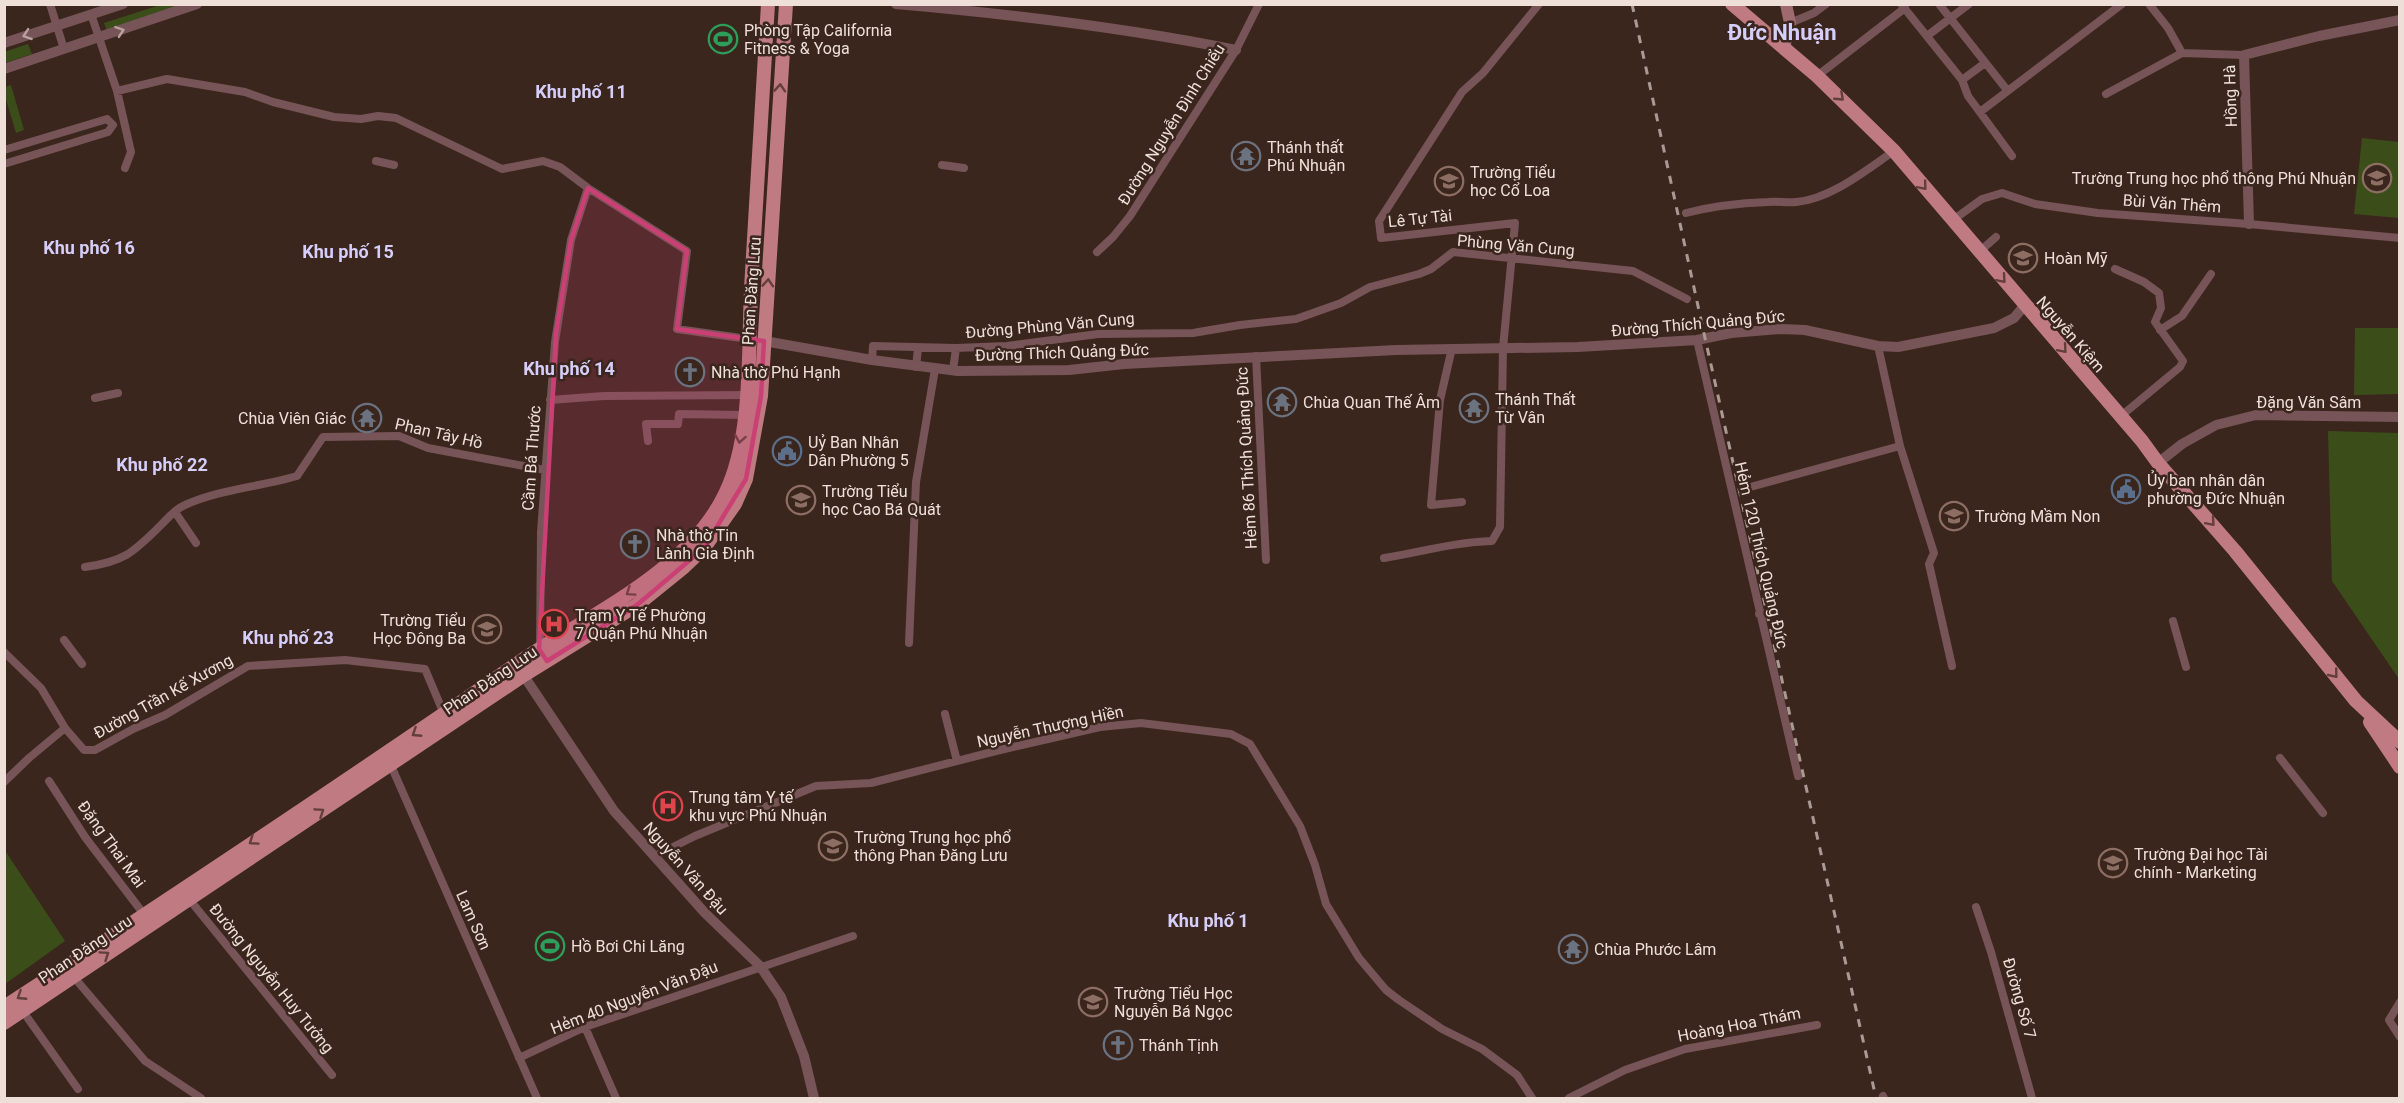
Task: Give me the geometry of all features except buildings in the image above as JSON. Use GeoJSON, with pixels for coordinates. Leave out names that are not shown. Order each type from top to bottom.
{"type":"FeatureCollection","features":[{"type":"Feature","properties":{"kind":"main road","name":"Phan Đăng Lưu"},"geometry":{"type":"LineString","coordinates":[[4,1007],[147,919],[543,655],[632,591],[695,538],[725,495],[735,469],[748,395],[748,339],[768,4]]}},
{"type":"Feature","properties":{"kind":"main road","name":"Phan Đăng Lưu"},"geometry":{"type":"LineString","coordinates":[[543,655],[637,605],[684,567],[704,548],[721,525],[735,504],[746,479],[761,396],[786,4]]}},
{"type":"Feature","properties":{"kind":"main road","name":"Nguyễn Kiệm"},"geometry":{"type":"LineString","coordinates":[[1732,4],[1817,76],[1894,151],[2235,551],[2361,707],[2400,767]]}},
{"type":"Feature","properties":{"kind":"main road"},"geometry":{"type":"LineString","coordinates":[[1784,48],[1790,23],[1786,4]]}},
{"type":"Feature","properties":{"kind":"main road"},"geometry":{"type":"LineString","coordinates":[[748,339],[764,341]]}},
{"type":"Feature","properties":{"kind":"main road","name":"Phan Đăng Lưu"},"geometry":{"type":"LineString","coordinates":[[4,1023],[73,976],[147,919],[189,899],[388,759],[444,714],[520,670]]}},
{"type":"Feature","properties":{"kind":"main road"},"geometry":{"type":"LineString","coordinates":[[2361,707],[2399,752]]}},
{"type":"Feature","properties":{"kind":"main road","name":"Nguyễn Kiệm"},"geometry":{"type":"LineString","coordinates":[[2361,707],[2400,742]]}},
{"type":"Feature","properties":{"kind":"street"},"geometry":{"type":"LineString","coordinates":[[50,4],[63,49]]}},
{"type":"Feature","properties":{"kind":"street"},"geometry":{"type":"LineString","coordinates":[[4,43],[123,4]]}},
{"type":"Feature","properties":{"kind":"street"},"geometry":{"type":"LineString","coordinates":[[4,69],[197,4]]}},
{"type":"Feature","properties":{"kind":"street"},"geometry":{"type":"LineString","coordinates":[[896,4],[983,11],[1138,32],[1236,50]]}},
{"type":"Feature","properties":{"kind":"street","name":"Đường Nguyễn Đình Chiểu"},"geometry":{"type":"LineString","coordinates":[[1097,252],[1130,216],[1236,50],[1259,4]]}},
{"type":"Feature","properties":{"kind":"street","name":"Lê Tự Tài"},"geometry":{"type":"LineString","coordinates":[[1384,558],[1460,542],[1492,541],[1500,526],[1503,348],[1515,224],[1381,238],[1379,221],[1462,92],[1483,73],[1539,4]]}},
{"type":"Feature","properties":{"kind":"street"},"geometry":{"type":"LineString","coordinates":[[1790,23],[1814,13],[1826,4]]}},
{"type":"Feature","properties":{"kind":"street"},"geometry":{"type":"LineString","coordinates":[[1939,4],[2007,90]]}},
{"type":"Feature","properties":{"kind":"street"},"geometry":{"type":"LineString","coordinates":[[1927,36],[1969,4]]}},
{"type":"Feature","properties":{"kind":"street"},"geometry":{"type":"LineString","coordinates":[[1980,112],[2122,4]]}},
{"type":"Feature","properties":{"kind":"street"},"geometry":{"type":"LineString","coordinates":[[2149,4],[2168,28],[2182,53]]}},
{"type":"Feature","properties":{"kind":"street"},"geometry":{"type":"LineString","coordinates":[[1817,76],[1903,6],[1962,80],[1968,96],[2012,156]]}},
{"type":"Feature","properties":{"kind":"street"},"geometry":{"type":"LineString","coordinates":[[91,14],[125,122],[131,152],[125,168]]}},
{"type":"Feature","properties":{"kind":"street","name":"Hồng Hà"},"geometry":{"type":"LineString","coordinates":[[2249,224],[2244,55],[2319,36],[2400,20]]}},
{"type":"Feature","properties":{"kind":"street"},"geometry":{"type":"LineString","coordinates":[[2106,94],[2182,53],[2244,55]]}},
{"type":"Feature","properties":{"kind":"street"},"geometry":{"type":"LineString","coordinates":[[1962,80],[1985,63]]}},
{"type":"Feature","properties":{"kind":"street"},"geometry":{"type":"LineString","coordinates":[[117,91],[167,80],[245,92],[273,102],[334,117],[396,118],[502,169],[543,161],[560,167],[588,188],[687,251],[677,329],[748,339]]}},
{"type":"Feature","properties":{"kind":"street"},"geometry":{"type":"LineString","coordinates":[[113,125],[107,119],[4,150],[7,163],[108,132],[113,125],[125,122]]}},
{"type":"Feature","properties":{"kind":"street"},"geometry":{"type":"LineString","coordinates":[[74,129],[77,141]]}},
{"type":"Feature","properties":{"kind":"street"},"geometry":{"type":"LineString","coordinates":[[33,141],[37,154]]}},
{"type":"Feature","properties":{"kind":"street"},"geometry":{"type":"LineString","coordinates":[[1686,213],[1707,208],[1746,204],[1798,202],[1836,189],[1894,151]]}},
{"type":"Feature","properties":{"kind":"street"},"geometry":{"type":"LineString","coordinates":[[376,161],[394,165]]}},
{"type":"Feature","properties":{"kind":"street"},"geometry":{"type":"LineString","coordinates":[[942,165],[964,168]]}},
{"type":"Feature","properties":{"kind":"street","name":"Cầm Bá Thước"},"geometry":{"type":"LineString","coordinates":[[543,655],[541,532],[556,333],[571,240],[588,188]]}},
{"type":"Feature","properties":{"kind":"street","name":"Bùi Văn Thêm"},"geometry":{"type":"LineString","coordinates":[[1953,220],[1982,199],[2002,193],[2035,204],[2098,213],[2400,238]]}},
{"type":"Feature","properties":{"kind":"street"},"geometry":{"type":"LineString","coordinates":[[1979,252],[1996,237]]}},
{"type":"Feature","properties":{"kind":"street","name":"Phùng Văn Cung"},"geometry":{"type":"LineString","coordinates":[[1279,321],[1296,320],[1341,303],[1370,287],[1419,274],[1431,269],[1453,252],[1633,271],[1687,299]]}},
{"type":"Feature","properties":{"kind":"street"},"geometry":{"type":"LineString","coordinates":[[2115,269],[2131,275],[2159,292],[2161,308],[2155,322],[2183,361],[2180,367],[2121,416]]}},
{"type":"Feature","properties":{"kind":"street"},"geometry":{"type":"LineString","coordinates":[[2160,330],[2182,316],[2211,274]]}},
{"type":"Feature","properties":{"kind":"street","name":"Đường Thích Quảng Đức"},"geometry":{"type":"LineString","coordinates":[[1503,348],[1578,347],[1697,340],[1731,333],[1781,329],[1805,330],[1878,346],[1898,347],[1994,328],[2014,318],[2025,305]]}},
{"type":"Feature","properties":{"kind":"street","name":"Đường Phùng Văn Cung"},"geometry":{"type":"LineString","coordinates":[[872,360],[873,346],[956,348],[1007,346],[1098,334],[1193,333],[1279,321]]}},
{"type":"Feature","properties":{"kind":"street","name":"Hẻm 120 Thích Quảng Đức"},"geometry":{"type":"LineString","coordinates":[[1697,340],[1798,776]]}},
{"type":"Feature","properties":{"kind":"street","name":"Đường Thích Quảng Đức"},"geometry":{"type":"LineString","coordinates":[[764,341],[916,367],[953,370],[1070,370],[1124,364],[1256,356],[1452,348]]}},
{"type":"Feature","properties":{"kind":"street"},"geometry":{"type":"LineString","coordinates":[[1878,346],[1900,446],[1934,553],[1929,564],[1952,666]]}},
{"type":"Feature","properties":{"kind":"street"},"geometry":{"type":"LineString","coordinates":[[916,367],[918,348]]}},
{"type":"Feature","properties":{"kind":"street"},"geometry":{"type":"LineString","coordinates":[[953,370],[956,348]]}},
{"type":"Feature","properties":{"kind":"street"},"geometry":{"type":"LineString","coordinates":[[1461,502],[1431,505],[1440,400],[1452,348],[1503,348]]}},
{"type":"Feature","properties":{"kind":"street","name":"Hẻm 86 Thích Quảng Đức"},"geometry":{"type":"LineString","coordinates":[[1256,356],[1266,560]]}},
{"type":"Feature","properties":{"kind":"street"},"geometry":{"type":"LineString","coordinates":[[909,643],[916,483],[935,369]]}},
{"type":"Feature","properties":{"kind":"street"},"geometry":{"type":"LineString","coordinates":[[95,398],[118,393]]}},
{"type":"Feature","properties":{"kind":"street"},"geometry":{"type":"LineString","coordinates":[[550,400],[604,396],[748,395]]}},
{"type":"Feature","properties":{"kind":"street"},"geometry":{"type":"LineString","coordinates":[[648,441],[646,424],[678,424],[679,414],[744,415]]}},
{"type":"Feature","properties":{"kind":"street","name":"Đặng Văn Sâm"},"geometry":{"type":"LineString","coordinates":[[2158,463],[2182,444],[2216,425],[2256,415],[2400,417]]}},
{"type":"Feature","properties":{"kind":"street","name":"Phan Tây Hồ"},"geometry":{"type":"LineString","coordinates":[[85,567],[111,564],[135,550],[183,506],[226,491],[267,485],[297,476],[323,437],[399,436],[428,448],[545,470]]}},
{"type":"Feature","properties":{"kind":"street"},"geometry":{"type":"LineString","coordinates":[[1743,489],[1900,446]]}},
{"type":"Feature","properties":{"kind":"street"},"geometry":{"type":"LineString","coordinates":[[175,512],[196,543]]}},
{"type":"Feature","properties":{"kind":"street"},"geometry":{"type":"LineString","coordinates":[[1760,614],[1772,613]]}},
{"type":"Feature","properties":{"kind":"street"},"geometry":{"type":"LineString","coordinates":[[2173,621],[2186,667]]}},
{"type":"Feature","properties":{"kind":"street"},"geometry":{"type":"LineString","coordinates":[[64,640],[82,664]]}},
{"type":"Feature","properties":{"kind":"street"},"geometry":{"type":"LineString","coordinates":[[4,652],[41,688],[65,728],[4,782]]}},
{"type":"Feature","properties":{"kind":"street","name":"Đường Trần Kế Xương"},"geometry":{"type":"LineString","coordinates":[[65,728],[84,750],[95,750],[165,715],[248,666],[345,660],[425,669],[444,714]]}},
{"type":"Feature","properties":{"kind":"street","name":"Nguyễn Văn Đậu"},"geometry":{"type":"LineString","coordinates":[[520,670],[598,789],[705,913],[760,966],[781,997],[795,1029],[814,1098]]}},
{"type":"Feature","properties":{"kind":"street"},"geometry":{"type":"LineString","coordinates":[[945,714],[957,761]]}},
{"type":"Feature","properties":{"kind":"street","name":"Nguyễn Thượng Hiền"},"geometry":{"type":"LineString","coordinates":[[655,856],[695,836],[816,786],[871,783],[1100,727],[1141,723],[1231,734],[1250,744],[1300,826],[1316,865],[1326,903],[1359,958],[1386,990],[1442,1029],[1482,1049],[1517,1075],[1533,1098]]}},
{"type":"Feature","properties":{"kind":"street"},"geometry":{"type":"LineString","coordinates":[[2280,758],[2323,813]]}},
{"type":"Feature","properties":{"kind":"street","name":"Lam Sơn"},"geometry":{"type":"LineString","coordinates":[[388,759],[537,1098]]}},
{"type":"Feature","properties":{"kind":"street","name":"Đặng Thai Mai"},"geometry":{"type":"LineString","coordinates":[[49,781],[85,837],[147,919]]}},
{"type":"Feature","properties":{"kind":"street","name":"Đường Nguyễn Huy Tưởng"},"geometry":{"type":"LineString","coordinates":[[189,899],[332,1075]]}},
{"type":"Feature","properties":{"kind":"street","name":"Đường Số 7"},"geometry":{"type":"LineString","coordinates":[[1976,907],[2032,1098]]}},
{"type":"Feature","properties":{"kind":"street","name":"Hẻm 40 Nguyễn Văn Đậu"},"geometry":{"type":"LineString","coordinates":[[519,1058],[585,1028],[760,966],[854,936]]}},
{"type":"Feature","properties":{"kind":"street"},"geometry":{"type":"LineString","coordinates":[[73,976],[145,1061],[201,1098]]}},
{"type":"Feature","properties":{"kind":"street"},"geometry":{"type":"LineString","coordinates":[[2400,1002],[2389,1020],[2400,1038]]}},
{"type":"Feature","properties":{"kind":"street"},"geometry":{"type":"LineString","coordinates":[[22,1010],[78,1089]]}},
{"type":"Feature","properties":{"kind":"street","name":"Hoàng Hoa Thám"},"geometry":{"type":"LineString","coordinates":[[1569,1098],[1625,1070],[1685,1049],[1817,1025]]}},
{"type":"Feature","properties":{"kind":"street"},"geometry":{"type":"LineString","coordinates":[[585,1028],[616,1098]]}},
{"type":"Feature","properties":{"kind":"highlighted area"},"geometry":{"type":"Polygon","coordinates":[[[588,188],[687,251],[677,329],[764,341],[761,396],[746,479],[704,548],[637,605],[547,661],[539,649],[556,333],[571,240],[588,188]]]}},
{"type":"Feature","properties":{"kind":"green space"},"geometry":{"type":"Polygon","coordinates":[[[160,5],[187,5],[107,31],[104,23],[160,5]]]}},
{"type":"Feature","properties":{"kind":"green space"},"geometry":{"type":"Polygon","coordinates":[[[28,44],[32,54],[5,63],[4,52],[28,44]]]}},
{"type":"Feature","properties":{"kind":"green space"},"geometry":{"type":"Polygon","coordinates":[[[11,85],[24,130],[16,133],[5,96],[5,87],[11,85]]]}},
{"type":"Feature","properties":{"kind":"green space","name":"Trường Trung học phổ thông Phú Nhuận"},"geometry":{"type":"Polygon","coordinates":[[[2362,138],[2399,142],[2399,218],[2354,214],[2362,138]]]}},
{"type":"Feature","properties":{"kind":"green space"},"geometry":{"type":"Polygon","coordinates":[[[2355,328],[2399,328],[2399,394],[2354,395],[2355,328]]]}},
{"type":"Feature","properties":{"kind":"green space"},"geometry":{"type":"Polygon","coordinates":[[[2328,431],[2399,433],[2399,679],[2332,581],[2328,431]]]}},
{"type":"Feature","properties":{"kind":"green space"},"geometry":{"type":"Polygon","coordinates":[[[4,849],[65,941],[5,984],[4,984],[4,849]]]}},
{"type":"Feature","properties":{"kind":"railway"},"geometry":{"type":"LineString","coordinates":[[1632,4],[1876,1098]]}},
{"type":"Feature","properties":{"kind":"place","name":"Phòng Tập California Fitness & Yoga"},"geometry":{"type":"Point","coordinates":[723,39]}},
{"type":"Feature","properties":{"kind":"place","name":"Thánh thất Phú Nhuận"},"geometry":{"type":"Point","coordinates":[1246,156]}},
{"type":"Feature","properties":{"kind":"place","name":"Trường Trung học phổ thông Phú Nhuận"},"geometry":{"type":"Point","coordinates":[2377,178]}},
{"type":"Feature","properties":{"kind":"place","name":"Trường Tiểu học Cổ Loa"},"geometry":{"type":"Point","coordinates":[1449,181]}},
{"type":"Feature","properties":{"kind":"place","name":"Hoàn Mỹ"},"geometry":{"type":"Point","coordinates":[2023,258]}},
{"type":"Feature","properties":{"kind":"place","name":"Nhà thờ Phú Hạnh"},"geometry":{"type":"Point","coordinates":[690,372]}},
{"type":"Feature","properties":{"kind":"place","name":"Chùa Quan Thế Âm"},"geometry":{"type":"Point","coordinates":[1282,402]}},
{"type":"Feature","properties":{"kind":"place","name":"Thánh Thất Từ Vân"},"geometry":{"type":"Point","coordinates":[1474,408]}},
{"type":"Feature","properties":{"kind":"place","name":"Chùa Viên Giác"},"geometry":{"type":"Point","coordinates":[367,418]}},
{"type":"Feature","properties":{"kind":"place","name":"Uỷ Ban Nhân Dân Phường 5"},"geometry":{"type":"Point","coordinates":[787,451]}},
{"type":"Feature","properties":{"kind":"place","name":"Ủy ban nhân dân phường Đức Nhuận"},"geometry":{"type":"Point","coordinates":[2126,489]}},
{"type":"Feature","properties":{"kind":"place","name":"Trường Tiểu học Cao Bá Quát"},"geometry":{"type":"Point","coordinates":[801,500]}},
{"type":"Feature","properties":{"kind":"place","name":"Trường Mầm Non"},"geometry":{"type":"Point","coordinates":[1954,516]}},
{"type":"Feature","properties":{"kind":"place","name":"Nhà thờ Tin Lành Gia Định"},"geometry":{"type":"Point","coordinates":[635,544]}},
{"type":"Feature","properties":{"kind":"place","name":"Trạm Y Tế Phường 7 Quận Phú Nhuận"},"geometry":{"type":"Point","coordinates":[554,624]}},
{"type":"Feature","properties":{"kind":"place","name":"Trường Tiểu Học Đông Ba"},"geometry":{"type":"Point","coordinates":[487,629]}},
{"type":"Feature","properties":{"kind":"place","name":"Trung tâm Y tế khu vực Phú Nhuận"},"geometry":{"type":"Point","coordinates":[668,806]}},
{"type":"Feature","properties":{"kind":"place","name":"Trường Trung học phổ thông Phan Đăng Lưu"},"geometry":{"type":"Point","coordinates":[833,846]}},
{"type":"Feature","properties":{"kind":"place","name":"Trường Đại học Tài chính - Marketing"},"geometry":{"type":"Point","coordinates":[2113,863]}},
{"type":"Feature","properties":{"kind":"place","name":"Hồ Bơi Chi Lăng"},"geometry":{"type":"Point","coordinates":[550,946]}},
{"type":"Feature","properties":{"kind":"place","name":"Chùa Phước Lâm"},"geometry":{"type":"Point","coordinates":[1573,949]}},
{"type":"Feature","properties":{"kind":"place","name":"Trường Tiểu Học Nguyễn Bá Ngọc"},"geometry":{"type":"Point","coordinates":[1093,1002]}},
{"type":"Feature","properties":{"kind":"place","name":"Thánh Tịnh"},"geometry":{"type":"Point","coordinates":[1118,1045]}},
{"type":"Feature","properties":{"kind":"district","name":"Đức Nhuận"},"geometry":{"type":"Point","coordinates":[1782,32]}},
{"type":"Feature","properties":{"kind":"district","name":"Khu phố 11"},"geometry":{"type":"Point","coordinates":[581,92]}},
{"type":"Feature","properties":{"kind":"district","name":"Khu phố 16"},"geometry":{"type":"Point","coordinates":[89,248]}},
{"type":"Feature","properties":{"kind":"district","name":"Khu phố 15"},"geometry":{"type":"Point","coordinates":[348,252]}},
{"type":"Feature","properties":{"kind":"district","name":"Khu phố 14"},"geometry":{"type":"Point","coordinates":[569,369]}},
{"type":"Feature","properties":{"kind":"district","name":"Khu phố 22"},"geometry":{"type":"Point","coordinates":[162,465]}},
{"type":"Feature","properties":{"kind":"district","name":"Khu phố 23"},"geometry":{"type":"Point","coordinates":[288,638]}},
{"type":"Feature","properties":{"kind":"district","name":"Khu phố 1"},"geometry":{"type":"Point","coordinates":[1208,921]}}]}
